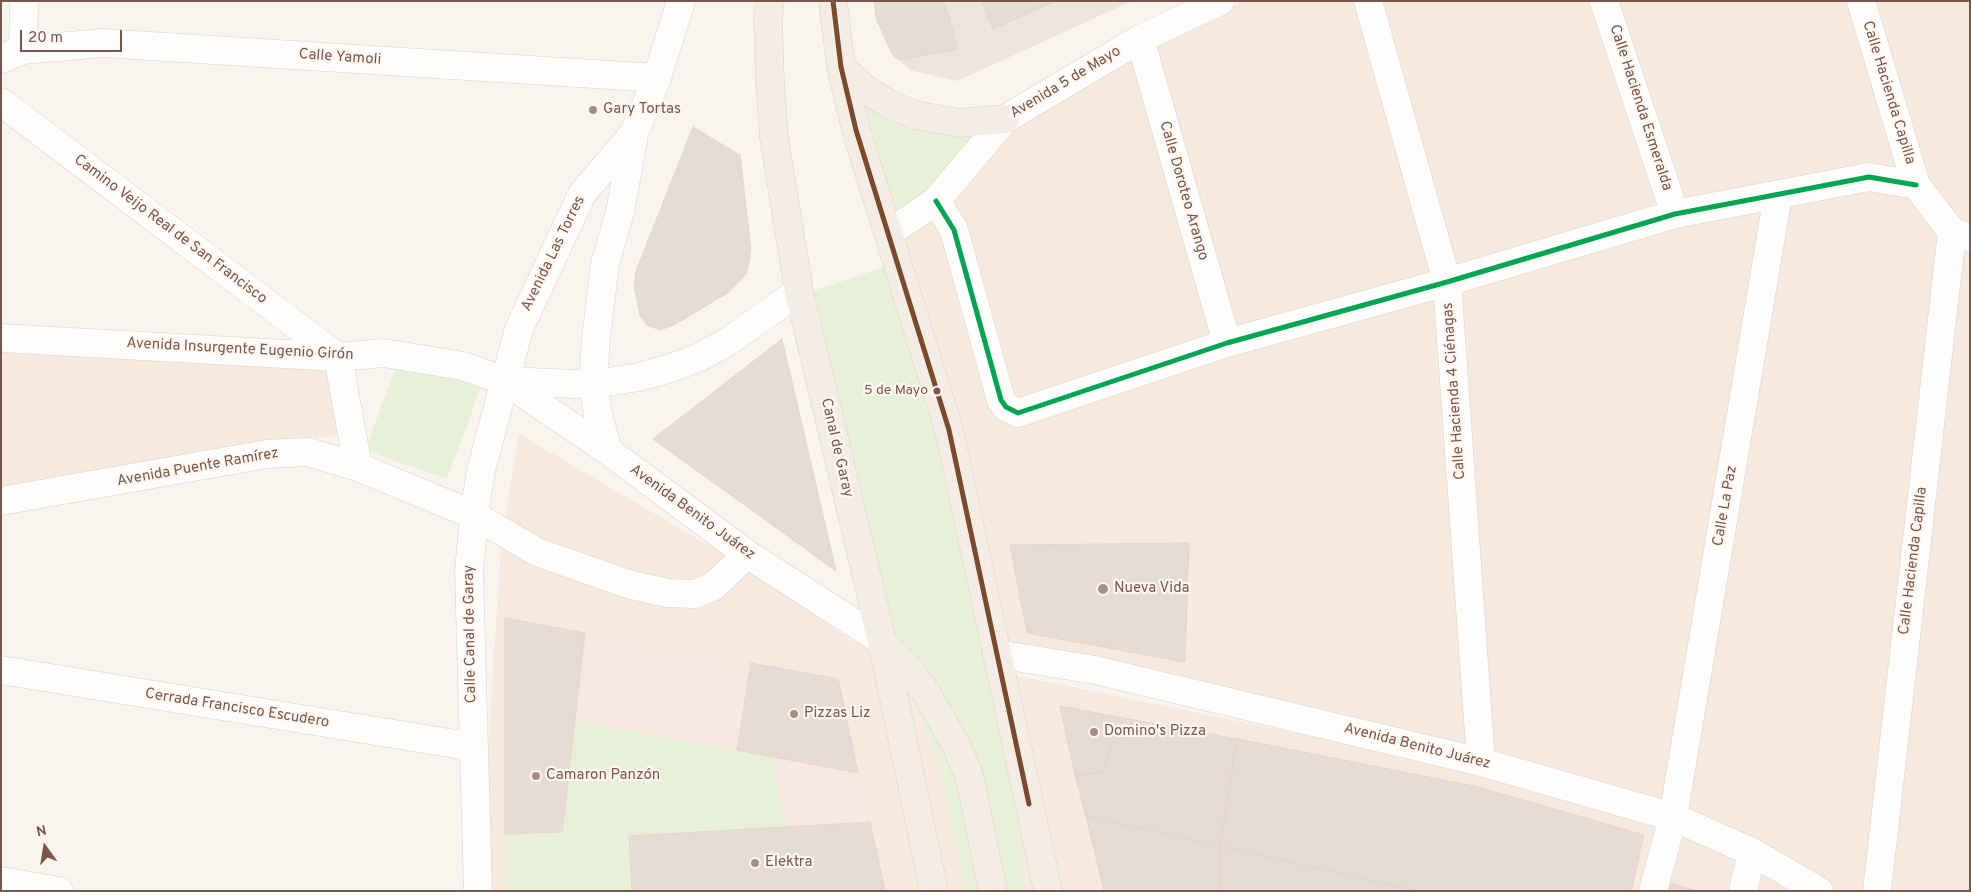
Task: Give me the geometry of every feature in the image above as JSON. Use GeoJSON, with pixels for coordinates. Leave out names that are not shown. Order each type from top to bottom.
{"type":"FeatureCollection","features":[{"type":"Feature","properties":{"kind":"main road","name":"Canal de Garay"},"geometry":{"type":"LineString","coordinates":[[770,1],[768,18],[774,138],[799,291],[882,641],[934,891]]}},
{"type":"Feature","properties":{"kind":"main road"},"geometry":{"type":"LineString","coordinates":[[832,1],[841,67],[856,130],[949,430],[1048,891]]}},
{"type":"Feature","properties":{"kind":"main road"},"geometry":{"type":"LineString","coordinates":[[841,67],[865,89],[889,104],[915,115],[960,123],[1005,119]]}},
{"type":"Feature","properties":{"kind":"main road"},"geometry":{"type":"LineString","coordinates":[[882,641],[906,666],[927,694],[957,747],[969,776],[993,891]]}},
{"type":"Feature","properties":{"kind":"street"},"geometry":{"type":"LineString","coordinates":[[12,54],[24,1]]}},
{"type":"Feature","properties":{"kind":"street","name":"Avenida Las Torres"},"geometry":{"type":"LineString","coordinates":[[505,381],[519,329],[582,194],[634,133],[656,78],[680,1]]}},
{"type":"Feature","properties":{"kind":"street","name":"Avenida 5 de Mayo"},"geometry":{"type":"LineString","coordinates":[[889,233],[936,201],[1005,119],[1140,39],[1220,1]]}},
{"type":"Feature","properties":{"kind":"street","name":"Calle Hacienda 4 Ciénagas"},"geometry":{"type":"LineString","coordinates":[[1368,1],[1448,282],[1482,762]]}},
{"type":"Feature","properties":{"kind":"street","name":"Calle Hacienda Esmeralda"},"geometry":{"type":"LineString","coordinates":[[1604,1],[1675,214]]}},
{"type":"Feature","properties":{"kind":"street","name":"Calle Hacienda Capilla"},"geometry":{"type":"LineString","coordinates":[[1861,1],[1916,184]]}},
{"type":"Feature","properties":{"kind":"street","name":"Calle Doroteo Arango"},"geometry":{"type":"LineString","coordinates":[[1140,39],[1227,343]]}},
{"type":"Feature","properties":{"kind":"street","name":"Calle Yamoli"},"geometry":{"type":"LineString","coordinates":[[12,54],[103,42],[656,78]]}},
{"type":"Feature","properties":{"kind":"street","name":"Camino Veijo Real de San Francisco"},"geometry":{"type":"LineString","coordinates":[[1,102],[338,357]]}},
{"type":"Feature","properties":{"kind":"street"},"geometry":{"type":"LineString","coordinates":[[608,451],[598,414],[593,383],[597,329],[606,264],[620,212],[634,133]]}},
{"type":"Feature","properties":{"kind":"street"},"geometry":{"type":"LineString","coordinates":[[936,201],[954,230],[1001,400],[1006,407],[1018,413],[1227,343],[1448,282],[1675,214],[1869,177],[1916,184],[1961,234]]}},
{"type":"Feature","properties":{"kind":"street","name":"Calle La Paz"},"geometry":{"type":"LineString","coordinates":[[1652,891],[1673,817],[1778,195]]}},
{"type":"Feature","properties":{"kind":"street","name":"Calle Hacienda Capilla"},"geometry":{"type":"LineString","coordinates":[[1877,891],[1961,234]]}},
{"type":"Feature","properties":{"kind":"street"},"geometry":{"type":"LineString","coordinates":[[505,381],[593,383],[639,377],[700,357],[729,341],[799,291]]}},
{"type":"Feature","properties":{"kind":"street","name":"Avenida Insurgente Eugenio Girón"},"geometry":{"type":"LineString","coordinates":[[1,338],[338,357],[384,353],[463,366],[505,381]]}},
{"type":"Feature","properties":{"kind":"street"},"geometry":{"type":"LineString","coordinates":[[338,357],[358,467]]}},
{"type":"Feature","properties":{"kind":"street","name":"Avenida Benito Juárez"},"geometry":{"type":"LineString","coordinates":[[505,381],[608,451],[747,554],[882,641]]}},
{"type":"Feature","properties":{"kind":"street","name":"Calle Canal de Garay"},"geometry":{"type":"LineString","coordinates":[[478,891],[469,572],[474,515],[481,470],[505,381]]}},
{"type":"Feature","properties":{"kind":"street","name":"Avenida Puente Ramírez"},"geometry":{"type":"LineString","coordinates":[[1,501],[267,454],[308,452],[358,467],[474,515],[537,552],[628,584],[666,593],[695,594],[714,586],[747,554]]}},
{"type":"Feature","properties":{"kind":"street","name":"Avenida Benito Juárez"},"geometry":{"type":"LineString","coordinates":[[997,654],[1095,670],[1482,762],[1673,817],[1752,852],[1819,891]]}},
{"type":"Feature","properties":{"kind":"street","name":"Cerrada Francisco Escudero"},"geometry":{"type":"LineString","coordinates":[[1,670],[474,747]]}},
{"type":"Feature","properties":{"kind":"street"},"geometry":{"type":"LineString","coordinates":[[1743,891],[1752,852]]}},
{"type":"Feature","properties":{"kind":"street"},"geometry":{"type":"LineString","coordinates":[[1,881],[59,891]]}},
{"type":"Feature","properties":{"kind":"shaded area"},"geometry":{"type":"Polygon","coordinates":[[[874,1],[1132,1],[957,81],[910,70],[892,54],[876,18],[874,1]]]}},
{"type":"Feature","properties":{"kind":"shaded area"},"geometry":{"type":"Polygon","coordinates":[[[1244,1],[1970,1],[1970,891],[1826,891],[1753,849],[1004,647],[896,232],[1007,123],[1141,47],[1244,1]]]}},
{"type":"Feature","properties":{"kind":"shaded area"},"geometry":{"type":"Polygon","coordinates":[[[1,349],[330,352],[342,433],[1,505],[1,349]]]}},
{"type":"Feature","properties":{"kind":"shaded area"},"geometry":{"type":"Polygon","coordinates":[[[519,434],[754,572],[853,642],[1495,774],[1667,826],[1743,861],[1797,891],[490,891],[488,750],[501,547],[519,434]]]}},
{"type":"Feature","properties":{"kind":"shaded area"},"geometry":{"type":"Polygon","coordinates":[[[505,618],[838,679],[870,822],[632,891],[629,836],[788,828],[505,834],[505,618]]]}},
{"type":"Feature","properties":{"kind":"green space"},"geometry":{"type":"Polygon","coordinates":[[[864,89],[983,124],[933,197],[892,217],[862,128],[864,89]]]}},
{"type":"Feature","properties":{"kind":"green space"},"geometry":{"type":"Polygon","coordinates":[[[893,264],[1004,647],[1024,891],[965,891],[940,768],[910,688],[887,641],[804,294],[893,264]]]}},
{"type":"Feature","properties":{"kind":"green space"},"geometry":{"type":"Polygon","coordinates":[[[400,357],[481,387],[447,479],[365,450],[400,357]]]}},
{"type":"Feature","properties":{"kind":"green space"},"geometry":{"type":"Polygon","coordinates":[[[574,720],[772,757],[788,828],[629,836],[632,891],[505,891],[505,834],[562,832],[574,720]]]}},
{"type":"Feature","properties":{"kind":"building"},"geometry":{"type":"Polygon","coordinates":[[[874,1],[944,1],[958,49],[899,60],[892,54],[876,18],[874,1]]]}},
{"type":"Feature","properties":{"kind":"building"},"geometry":{"type":"Polygon","coordinates":[[[981,1],[1055,1],[993,29],[981,1]]]}},
{"type":"Feature","properties":{"kind":"building"},"geometry":{"type":"Polygon","coordinates":[[[693,127],[740,155],[751,250],[747,273],[729,292],[674,325],[660,330],[647,325],[640,315],[634,286],[636,271],[693,127]]]}},
{"type":"Feature","properties":{"kind":"building"},"geometry":{"type":"Polygon","coordinates":[[[782,339],[836,571],[653,439],[782,339]]]}},
{"type":"Feature","properties":{"kind":"building","name":"Nueva Vida"},"geometry":{"type":"Polygon","coordinates":[[[1189,543],[1185,662],[1027,633],[1010,545],[1189,543]]]}},
{"type":"Feature","properties":{"kind":"building","name":"Camaron Panzón"},"geometry":{"type":"Polygon","coordinates":[[[505,618],[585,633],[562,832],[505,834],[505,618]]]}},
{"type":"Feature","properties":{"kind":"building","name":"Pizzas Liz"},"geometry":{"type":"Polygon","coordinates":[[[751,663],[838,679],[858,773],[737,750],[751,663]]]}},
{"type":"Feature","properties":{"kind":"building","name":"Domino's Pizza"},"geometry":{"type":"Polygon","coordinates":[[[1060,706],[1134,720],[1111,744],[1103,772],[1075,775],[1060,706]]]}},
{"type":"Feature","properties":{"kind":"building"},"geometry":{"type":"Polygon","coordinates":[[[1134,720],[1237,739],[1220,846],[1086,816],[1075,775],[1103,772],[1111,744],[1134,720]]]}},
{"type":"Feature","properties":{"kind":"building"},"geometry":{"type":"Polygon","coordinates":[[[1237,739],[1478,787],[1644,835],[1631,891],[1417,891],[1220,846],[1237,739]]]}},
{"type":"Feature","properties":{"kind":"building"},"geometry":{"type":"Polygon","coordinates":[[[1086,816],[1220,846],[1221,891],[1104,891],[1086,816]]]}},
{"type":"Feature","properties":{"kind":"building","name":"Elektra"},"geometry":{"type":"Polygon","coordinates":[[[870,822],[885,891],[632,891],[629,836],[870,822]]]}},
{"type":"Feature","properties":{"kind":"building"},"geometry":{"type":"Polygon","coordinates":[[[1220,846],[1417,891],[1221,891],[1220,846]]]}},
{"type":"Feature","properties":{"kind":"building"},"geometry":{"type":"Polygon","coordinates":[[[1670,883],[1699,891],[1668,891],[1670,883]]]}},
{"type":"Feature","properties":{"kind":"transit line"},"geometry":{"type":"LineString","coordinates":[[833,1],[841,67],[856,130],[949,430],[1029,804]]}},
{"type":"Feature","properties":{"kind":"transit line"},"geometry":{"type":"LineString","coordinates":[[936,201],[954,230],[1001,400],[1006,407],[1018,413],[1227,343],[1447,282],[1675,214],[1869,177],[1916,185]]}},
{"type":"Feature","properties":{"kind":"place","name":"Gary Tortas"},"geometry":{"type":"Point","coordinates":[593,110]}},
{"type":"Feature","properties":{"kind":"place","name":"5 de Mayo"},"geometry":{"type":"Point","coordinates":[937,391]}},
{"type":"Feature","properties":{"kind":"place","name":"Nueva Vida"},"geometry":{"type":"Point","coordinates":[1103,589]}},
{"type":"Feature","properties":{"kind":"place","name":"Pizzas Liz"},"geometry":{"type":"Point","coordinates":[794,714]}},
{"type":"Feature","properties":{"kind":"place","name":"Domino's Pizza"},"geometry":{"type":"Point","coordinates":[1094,732]}},
{"type":"Feature","properties":{"kind":"place","name":"Camaron Panzón"},"geometry":{"type":"Point","coordinates":[536,776]}},
{"type":"Feature","properties":{"kind":"place","name":"Elektra"},"geometry":{"type":"Point","coordinates":[755,863]}}]}
